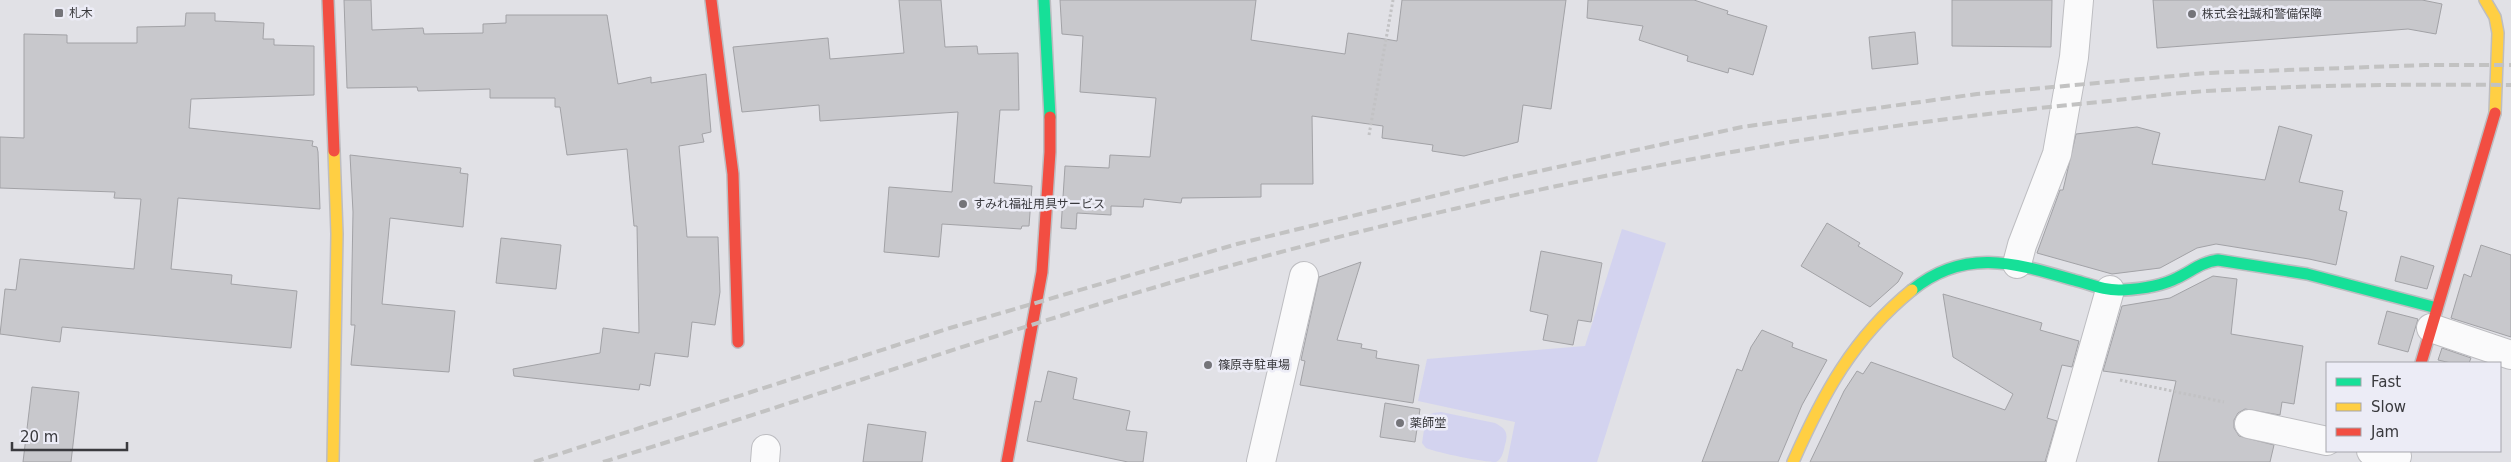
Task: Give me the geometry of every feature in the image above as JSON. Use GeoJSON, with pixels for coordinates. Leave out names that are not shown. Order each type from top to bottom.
{"type":"FeatureCollection","features":[{"type":"Feature","properties":{"kind":"street"},"geometry":{"type":"LineString","coordinates":[[328,0],[337,234],[333,462]]}},
{"type":"Feature","properties":{"kind":"street"},"geometry":{"type":"LineString","coordinates":[[711,0],[732,165],[738,342]]}},
{"type":"Feature","properties":{"kind":"street"},"geometry":{"type":"LineString","coordinates":[[1007,462],[1042,272],[1050,135],[1050,93],[1044,0]]}},
{"type":"Feature","properties":{"kind":"street"},"geometry":{"type":"LineString","coordinates":[[2017,264],[2022,245],[2057,154],[2074,57],[2079,0]]}},
{"type":"Feature","properties":{"kind":"street"},"geometry":{"type":"LineString","coordinates":[[2421,362],[2497,108],[2498,33],[2495,17],[2485,0]]}},
{"type":"Feature","properties":{"kind":"street"},"geometry":{"type":"LineString","coordinates":[[1793,462],[1812,419],[1832,382],[1869,332],[1913,288],[1944,269],[1980,260],[2017,264],[2110,290],[2171,281],[2204,260],[2218,260],[2307,274],[2434,318],[2472,340],[2511,355]]}},
{"type":"Feature","properties":{"kind":"street"},"geometry":{"type":"LineString","coordinates":[[1261,462],[1304,276]]}},
{"type":"Feature","properties":{"kind":"street"},"geometry":{"type":"LineString","coordinates":[[2061,462],[2110,290]]}},
{"type":"Feature","properties":{"kind":"street"},"geometry":{"type":"LineString","coordinates":[[2249,424],[2326,441]]}},
{"type":"Feature","properties":{"kind":"path"},"geometry":{"type":"LineString","coordinates":[[1369,135],[1393,0]]}},
{"type":"Feature","properties":{"kind":"path"},"geometry":{"type":"LineString","coordinates":[[2086,373],[2236,404],[2249,424]]}},
{"type":"Feature","properties":{"kind":"shaded area"},"geometry":{"type":"Polygon","coordinates":[[[1622,229],[1666,243],[1597,462],[1507,462],[1515,422],[1418,401],[1427,359],[1585,346],[1622,229]]]}},
{"type":"Feature","properties":{"kind":"shaded area"},"geometry":{"type":"Polygon","coordinates":[[[1441,412],[1495,423],[1501,427],[1506,432],[1502,456],[1496,462],[1482,461],[1426,448],[1422,443],[1426,417],[1433,413],[1441,412]]]}},
{"type":"Feature","properties":{"kind":"building"},"geometry":{"type":"Polygon","coordinates":[[[344,0],[371,0],[372,30],[423,28],[424,34],[483,33],[483,24],[506,23],[506,15],[607,15],[618,84],[651,77],[651,83],[706,74],[711,132],[702,134],[704,142],[679,146],[687,237],[718,237],[720,292],[715,325],[692,322],[688,357],[655,353],[650,386],[640,384],[639,390],[514,376],[513,369],[600,353],[603,328],[639,333],[637,226],[634,226],[627,149],[567,155],[560,107],[555,107],[555,98],[490,98],[490,89],[418,91],[417,87],[347,88],[344,0]]]}},
{"type":"Feature","properties":{"kind":"building"},"geometry":{"type":"Polygon","coordinates":[[[899,0],[941,0],[945,47],[977,46],[978,54],[1018,53],[1019,110],[1000,110],[994,183],[1032,186],[1029,226],[1022,226],[1021,229],[942,224],[939,257],[884,252],[889,187],[952,192],[958,112],[820,121],[819,105],[742,112],[733,47],[828,38],[830,59],[904,53],[899,0]]]}},
{"type":"Feature","properties":{"kind":"building"},"geometry":{"type":"Polygon","coordinates":[[[1060,0],[1256,0],[1251,40],[1345,54],[1348,33],[1397,41],[1402,0],[1566,0],[1551,109],[1523,105],[1518,142],[1464,156],[1432,151],[1433,145],[1382,138],[1383,126],[1312,116],[1313,184],[1261,184],[1261,197],[1182,198],[1181,203],[1144,199],[1143,207],[1111,206],[1111,215],[1077,213],[1076,229],[1061,228],[1065,166],[1109,168],[1110,155],[1150,157],[1156,98],[1080,92],[1083,36],[1062,34],[1060,0]]]}},
{"type":"Feature","properties":{"kind":"building"},"geometry":{"type":"Polygon","coordinates":[[[1588,0],[1694,0],[1728,11],[1727,14],[1767,26],[1753,75],[1729,68],[1728,73],[1687,61],[1688,56],[1639,40],[1643,26],[1587,18],[1588,0]]]}},
{"type":"Feature","properties":{"kind":"building"},"geometry":{"type":"Polygon","coordinates":[[[1952,0],[2052,0],[2051,47],[1952,46],[1952,0]]]}},
{"type":"Feature","properties":{"kind":"building"},"geometry":{"type":"Polygon","coordinates":[[[2153,0],[2422,0],[2442,4],[2436,34],[2408,29],[2157,48],[2153,0]]]}},
{"type":"Feature","properties":{"kind":"building"},"geometry":{"type":"Polygon","coordinates":[[[186,13],[215,13],[215,21],[264,23],[263,39],[274,39],[274,45],[314,46],[314,95],[191,99],[189,128],[313,141],[312,146],[317,147],[318,152],[320,209],[178,198],[171,269],[232,275],[231,284],[297,291],[291,348],[62,327],[60,342],[0,334],[5,289],[16,290],[20,259],[134,269],[141,199],[114,198],[115,192],[0,188],[0,137],[24,138],[24,34],[67,35],[67,43],[137,43],[137,27],[185,26],[186,13]]]}},
{"type":"Feature","properties":{"kind":"building"},"geometry":{"type":"Polygon","coordinates":[[[1915,32],[1918,64],[1872,69],[1869,37],[1915,32]]]}},
{"type":"Feature","properties":{"kind":"building"},"geometry":{"type":"Polygon","coordinates":[[[2279,126],[2312,135],[2299,182],[2343,191],[2339,210],[2347,212],[2336,265],[2216,244],[2197,248],[2160,268],[2112,274],[2037,253],[2060,190],[2063,190],[2076,134],[2137,127],[2160,133],[2152,164],[2265,180],[2279,126]]]}},
{"type":"Feature","properties":{"kind":"building"},"geometry":{"type":"Polygon","coordinates":[[[350,155],[461,168],[460,173],[468,174],[463,227],[390,218],[382,304],[455,311],[449,372],[351,365],[355,325],[351,325],[353,212],[350,155]]]}},
{"type":"Feature","properties":{"kind":"building"},"geometry":{"type":"Polygon","coordinates":[[[1827,223],[1860,243],[1858,246],[1903,273],[1898,282],[1870,307],[1801,266],[1827,223]]]}},
{"type":"Feature","properties":{"kind":"building"},"geometry":{"type":"Polygon","coordinates":[[[501,238],[561,245],[556,289],[496,283],[501,238]]]}},
{"type":"Feature","properties":{"kind":"building"},"geometry":{"type":"Polygon","coordinates":[[[2481,245],[2511,255],[2511,337],[2451,318],[2464,274],[2471,277],[2481,245]]]}},
{"type":"Feature","properties":{"kind":"building"},"geometry":{"type":"Polygon","coordinates":[[[1541,251],[1602,263],[1591,322],[1578,320],[1573,345],[1543,340],[1548,315],[1530,311],[1541,251]]]}},
{"type":"Feature","properties":{"kind":"building"},"geometry":{"type":"Polygon","coordinates":[[[2401,256],[2434,266],[2427,289],[2395,281],[2401,256]]]}},
{"type":"Feature","properties":{"kind":"building"},"geometry":{"type":"Polygon","coordinates":[[[1361,262],[1337,340],[1362,344],[1361,348],[1377,351],[1376,358],[1419,365],[1413,403],[1300,385],[1305,361],[1301,360],[1319,277],[1361,262]]]}},
{"type":"Feature","properties":{"kind":"building"},"geometry":{"type":"Polygon","coordinates":[[[2213,276],[2237,279],[2231,334],[2303,346],[2294,404],[2282,402],[2280,415],[2245,409],[2238,413],[2234,420],[2234,428],[2239,436],[2274,445],[2270,462],[2158,462],[2176,381],[2103,371],[2122,306],[2170,298],[2213,276]]]}},
{"type":"Feature","properties":{"kind":"building"},"geometry":{"type":"Polygon","coordinates":[[[1943,294],[2042,323],[2040,330],[2079,341],[2072,367],[2062,365],[2047,418],[2057,421],[2045,462],[1810,462],[1844,391],[1857,371],[1863,374],[1871,362],[2005,410],[2013,394],[1953,357],[1943,294]]]}},
{"type":"Feature","properties":{"kind":"building"},"geometry":{"type":"Polygon","coordinates":[[[2387,311],[2418,319],[2408,352],[2378,344],[2387,311]]]}},
{"type":"Feature","properties":{"kind":"building"},"geometry":{"type":"Polygon","coordinates":[[[1762,330],[1793,343],[1792,347],[1827,360],[1802,405],[1778,462],[1702,462],[1737,369],[1742,371],[1751,347],[1762,330]]]}},
{"type":"Feature","properties":{"kind":"building"},"geometry":{"type":"Polygon","coordinates":[[[2442,348],[2471,358],[2469,362],[2438,360],[2442,348]]]}},
{"type":"Feature","properties":{"kind":"building"},"geometry":{"type":"Polygon","coordinates":[[[1048,371],[1077,378],[1073,399],[1130,411],[1126,430],[1147,432],[1143,462],[1128,462],[1027,441],[1035,401],[1041,402],[1048,371]]]}},
{"type":"Feature","properties":{"kind":"building"},"geometry":{"type":"Polygon","coordinates":[[[32,387],[79,392],[71,462],[23,462],[32,387]]]}},
{"type":"Feature","properties":{"kind":"building"},"geometry":{"type":"Polygon","coordinates":[[[1385,403],[1420,409],[1415,442],[1380,437],[1385,403]]]}},
{"type":"Feature","properties":{"kind":"building"},"geometry":{"type":"Polygon","coordinates":[[[868,424],[926,432],[922,462],[863,462],[868,424]]]}},
{"type":"Feature","properties":{"kind":"railway"},"geometry":{"type":"LineString","coordinates":[[534,462],[950,328],[1237,244],[1512,177],[1742,127],[1977,94],[2206,73],[2425,65],[2511,65]]}},
{"type":"Feature","properties":{"kind":"railway"},"geometry":{"type":"LineString","coordinates":[[603,462],[1080,310],[1240,263],[1447,210],[1656,166],[1867,130],[1973,116],[2174,94],[2321,86],[2511,85]]}},
{"type":"Feature","properties":{"kind":"traffic: fast"},"geometry":{"type":"LineString","coordinates":[[1044,0],[1050,117]]}},
{"type":"Feature","properties":{"kind":"traffic: fast"},"geometry":{"type":"LineString","coordinates":[[1912,290],[1951,268],[1971,263],[2011,264],[2115,290],[2136,289],[2164,284],[2202,265],[2218,260],[2307,274],[2437,308]]}},
{"type":"Feature","properties":{"kind":"traffic: slow"},"geometry":{"type":"LineString","coordinates":[[2485,0],[2495,17],[2498,33],[2495,113]]}},
{"type":"Feature","properties":{"kind":"traffic: slow"},"geometry":{"type":"LineString","coordinates":[[333,462],[337,234],[334,151]]}},
{"type":"Feature","properties":{"kind":"traffic: slow"},"geometry":{"type":"LineString","coordinates":[[1793,462],[1816,413],[1842,368],[1873,328],[1891,308],[1912,290]]}},
{"type":"Feature","properties":{"kind":"traffic: jam"},"geometry":{"type":"LineString","coordinates":[[328,0],[334,151]]}},
{"type":"Feature","properties":{"kind":"traffic: jam"},"geometry":{"type":"LineString","coordinates":[[711,0],[733,174],[738,342]]}},
{"type":"Feature","properties":{"kind":"traffic: jam"},"geometry":{"type":"LineString","coordinates":[[2421,362],[2495,113]]}},
{"type":"Feature","properties":{"kind":"traffic: jam"},"geometry":{"type":"LineString","coordinates":[[1007,462],[1042,272],[1050,152],[1050,117]]}},
{"type":"Feature","properties":{"kind":"place","name":"札木"},"geometry":{"type":"Point","coordinates":[59,13]}},
{"type":"Feature","properties":{"kind":"place","name":"株式会社誠和警備保障"},"geometry":{"type":"Point","coordinates":[2192,14]}},
{"type":"Feature","properties":{"kind":"place","name":"すみれ福祉用具サービス"},"geometry":{"type":"Point","coordinates":[963,204]}},
{"type":"Feature","properties":{"kind":"place","name":"篠原寺駐車場"},"geometry":{"type":"Point","coordinates":[1208,365]}},
{"type":"Feature","properties":{"kind":"place","name":"薬師堂"},"geometry":{"type":"Point","coordinates":[1400,423]}}]}
